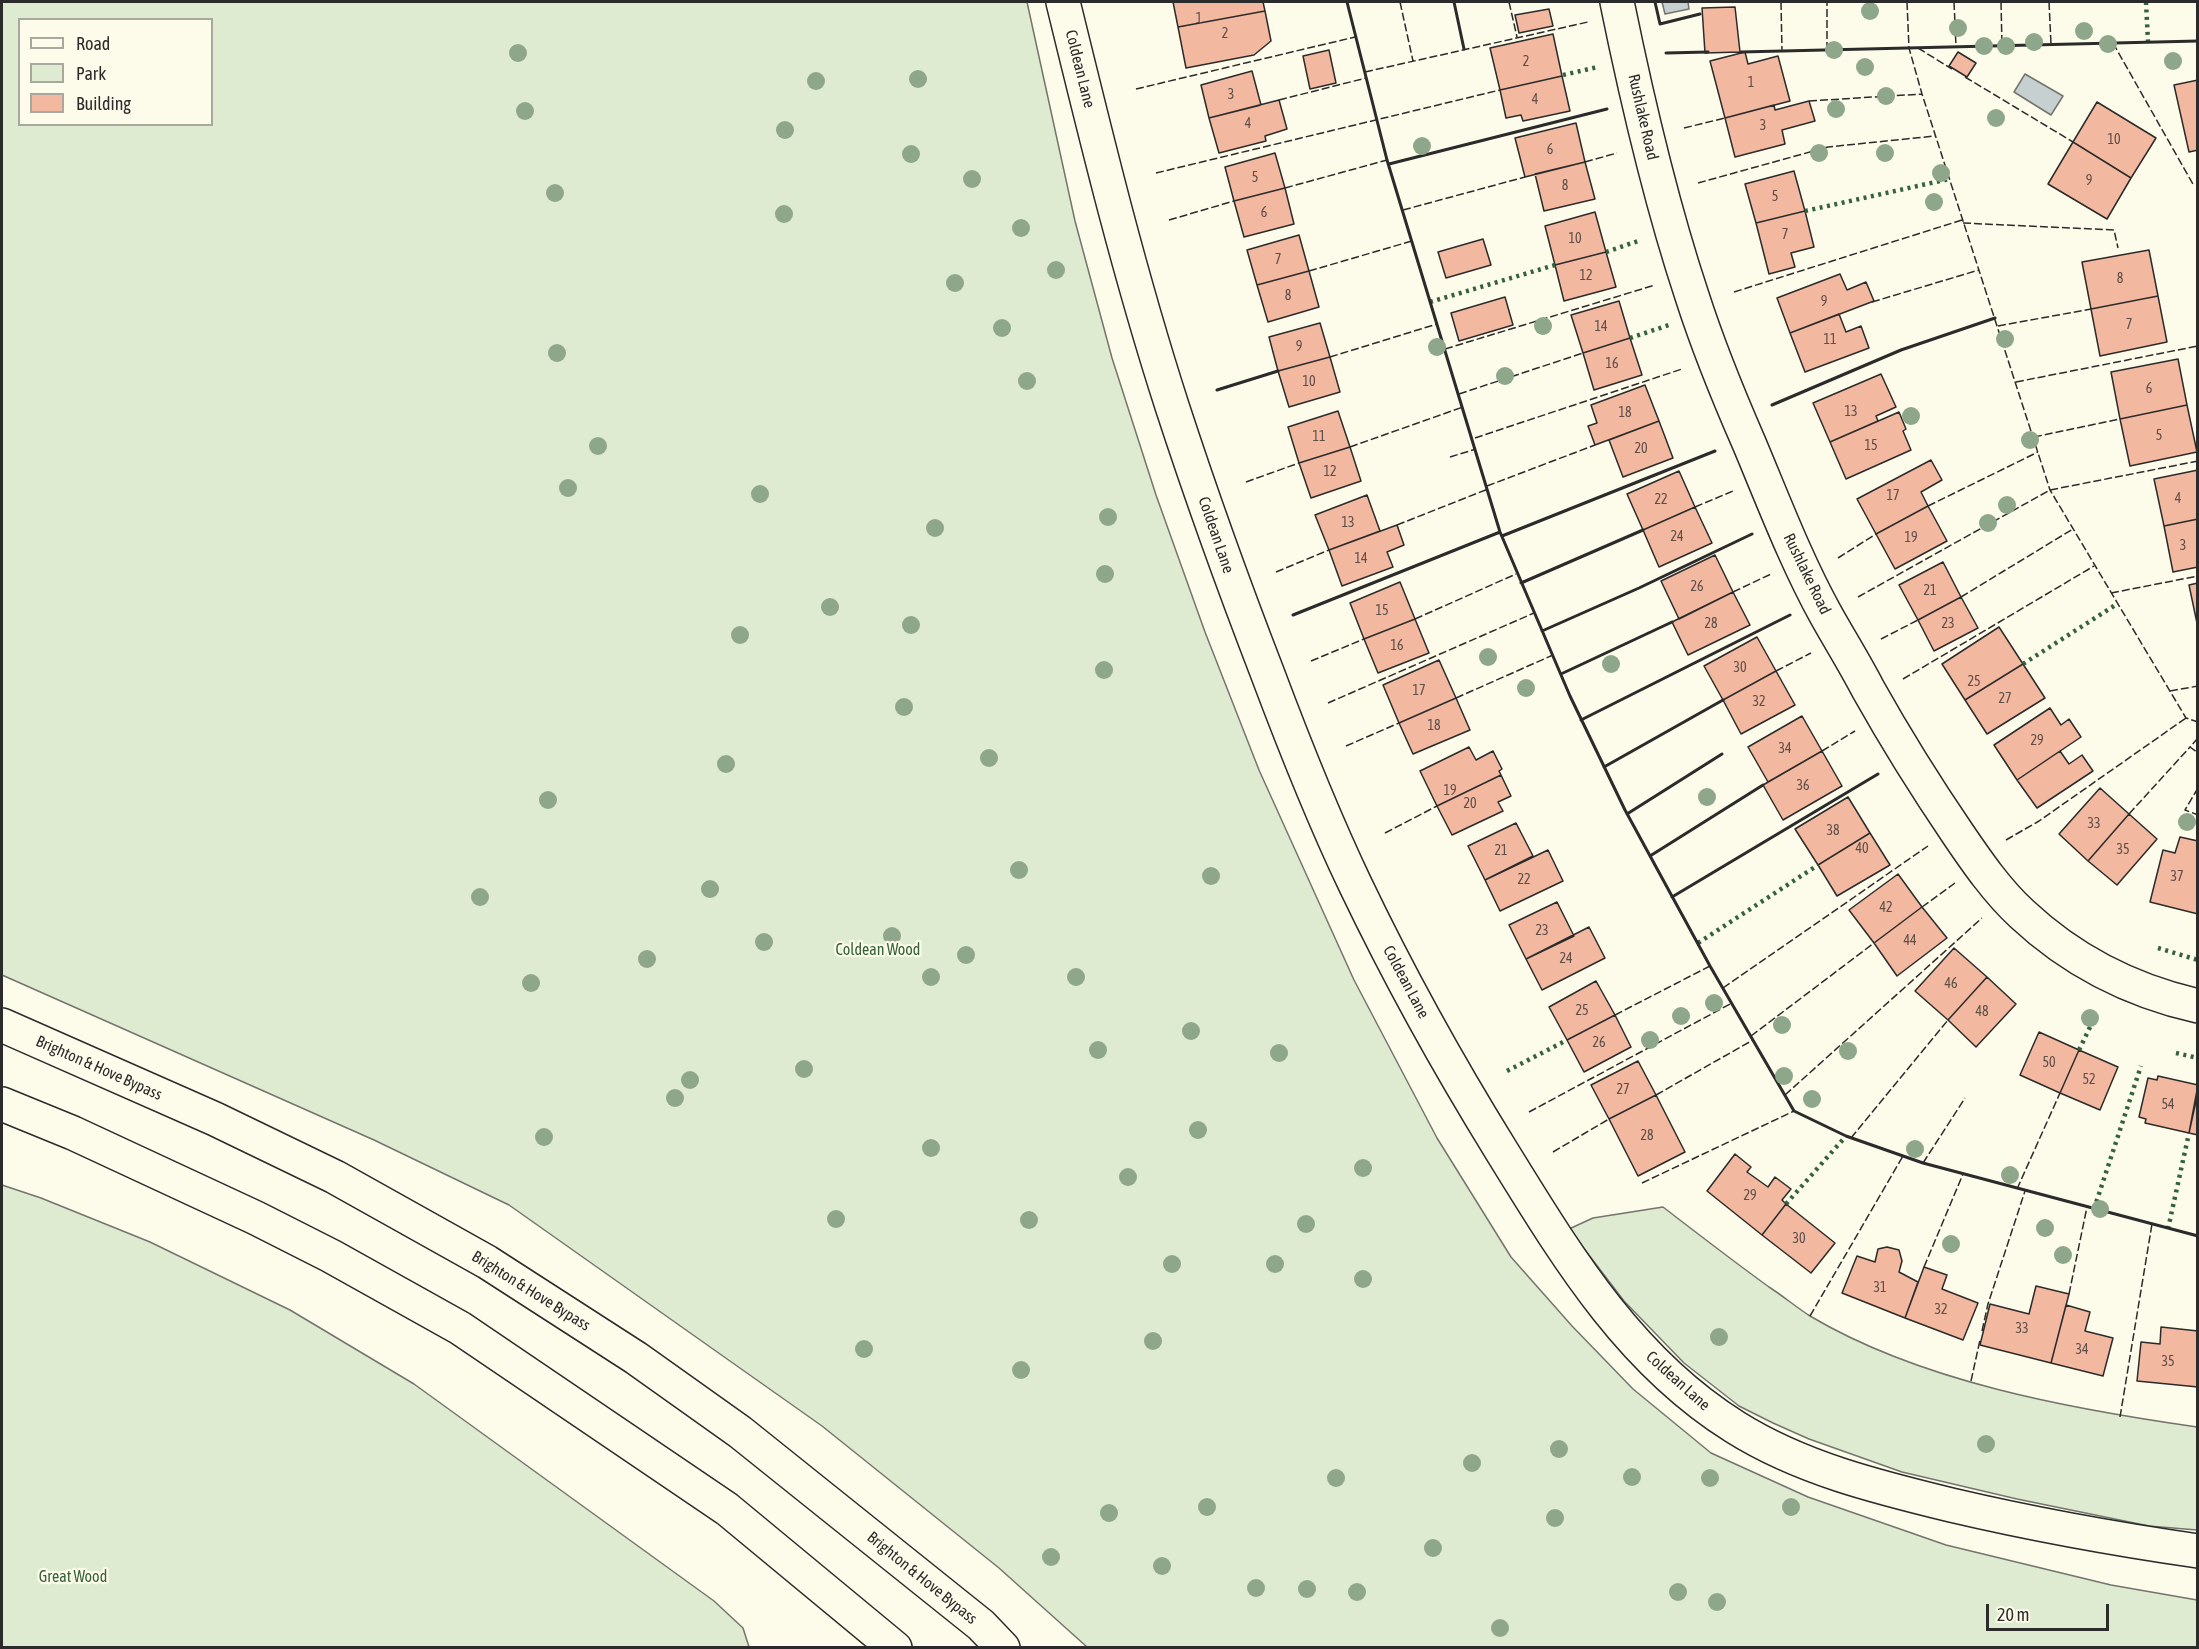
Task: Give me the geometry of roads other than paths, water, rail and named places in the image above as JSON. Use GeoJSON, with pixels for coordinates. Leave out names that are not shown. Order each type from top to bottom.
{"type":"FeatureCollection","features":[{"type":"Feature","properties":{"kind":"main road","name":"Coldean Lane"},"geometry":{"type":"LineString","coordinates":[[1063,2],[1105,170],[1172,405],[1231,579],[1307,775],[1373,921],[1447,1058],[1484,1123],[1582,1278],[1616,1322],[1682,1388],[1733,1426],[1789,1456],[1874,1485],[1966,1509],[2128,1541],[2198,1551]]}},
{"type":"Feature","properties":{"kind":"main road","name":"Rushlake Road"},"geometry":{"type":"LineString","coordinates":[[1617,2],[1660,188],[1679,258],[1725,387],[1775,509],[1821,606],[1882,714],[1924,784],[1970,851],[2001,893],[2023,915],[2062,947],[2120,981],[2157,996],[2198,1006]]}},
{"type":"Feature","properties":{"kind":"main road","name":"Brighton & Hove Bypass"},"geometry":{"type":"LineString","coordinates":[[2,1025],[215,1119],[335,1177],[487,1262],[636,1358],[740,1432],[981,1625],[1003,1647]]}},
{"type":"Feature","properties":{"kind":"main road"},"geometry":{"type":"LineString","coordinates":[[2,1104],[84,1138],[256,1218],[331,1256],[460,1328],[727,1509],[895,1647]]}},
{"type":"Feature","properties":{"kind":"park label","name":"Coldean Wood"},"geometry":{"type":"Point","coordinates":[878,950]}},
{"type":"Feature","properties":{"kind":"park label","name":"Great Wood"},"geometry":{"type":"Point","coordinates":[73,1577]}}]}
